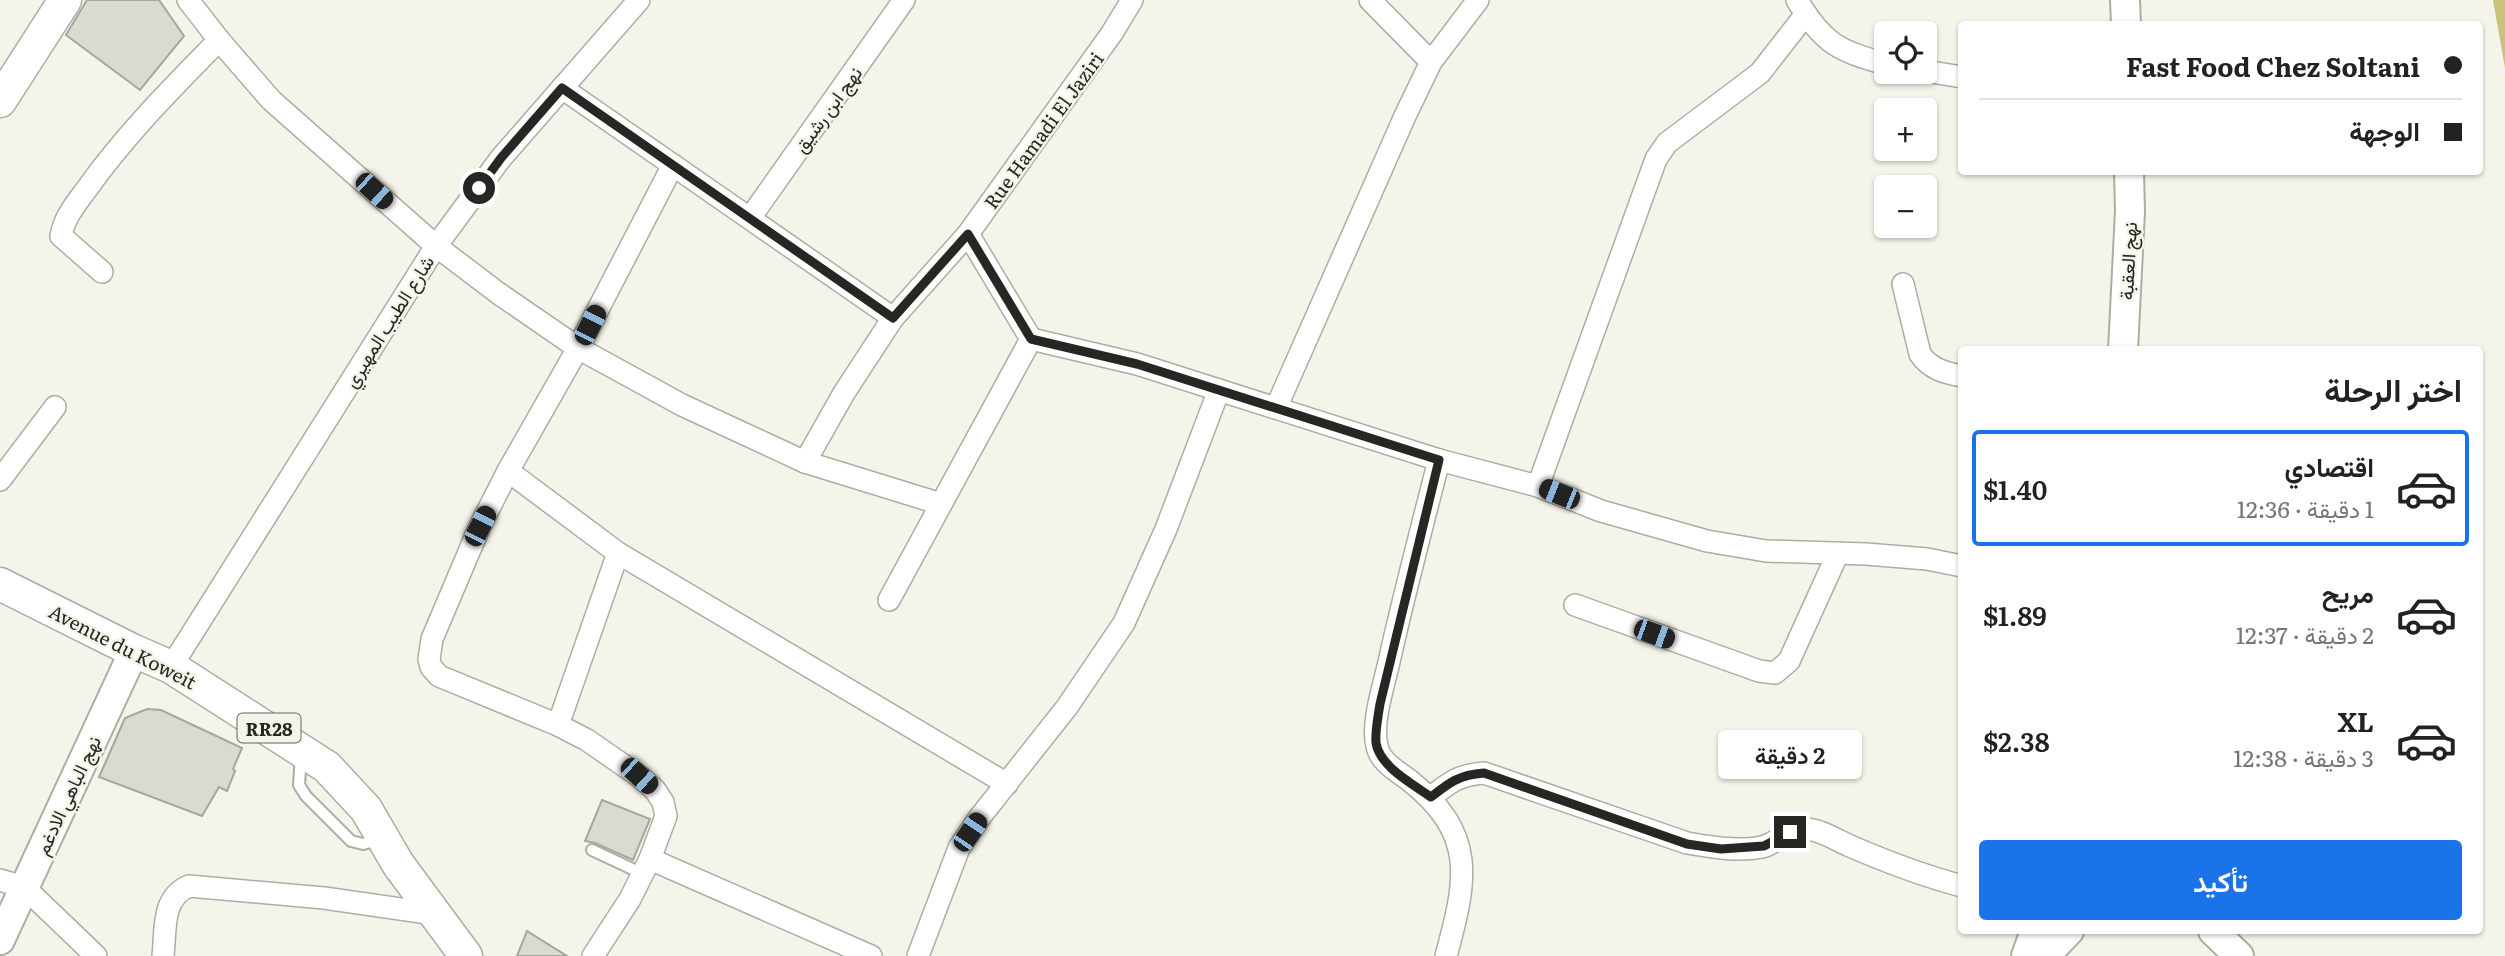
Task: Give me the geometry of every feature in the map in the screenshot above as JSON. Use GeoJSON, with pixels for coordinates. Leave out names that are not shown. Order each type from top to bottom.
{"type":"FeatureCollection","features":[{"type":"Feature","properties":{"kind":"main road"},"geometry":{"type":"LineString","coordinates":[[2125,0],[2126,21]]}},
{"type":"Feature","properties":{"kind":"main road"},"geometry":{"type":"LineString","coordinates":[[0,101],[66,2]]}},
{"type":"Feature","properties":{"kind":"main road","name":"نهج العقبة"},"geometry":{"type":"LineString","coordinates":[[2123,346],[2130,211],[2129,175]]}},
{"type":"Feature","properties":{"kind":"main road","name":"Avenue du Koweit"},"geometry":{"type":"LineString","coordinates":[[0,584],[171,667],[327,767],[350,790],[384,838],[398,864],[466,956]]}},
{"type":"Feature","properties":{"kind":"main road","name":"نهج الباهي الادغم"},"geometry":{"type":"LineString","coordinates":[[0,940],[12,883],[134,651]]}},
{"type":"Feature","properties":{"kind":"main road"},"geometry":{"type":"LineString","coordinates":[[2026,956],[2034,934]]}},
{"type":"Feature","properties":{"kind":"main road"},"geometry":{"type":"LineString","coordinates":[[2045,956],[2066,934]]}},
{"type":"Feature","properties":{"kind":"main road"},"geometry":{"type":"LineString","coordinates":[[2216,934],[2239,956]]}},
{"type":"Feature","properties":{"kind":"street"},"geometry":{"type":"LineString","coordinates":[[188,0],[271,100],[436,246],[578,348],[682,405],[805,462],[942,504]]}},
{"type":"Feature","properties":{"kind":"street","name":"شارع الطيب المهيري"},"geometry":{"type":"LineString","coordinates":[[171,667],[436,246],[501,158],[639,0]]}},
{"type":"Feature","properties":{"kind":"street","name":"نهج ابن رشيق"},"geometry":{"type":"LineString","coordinates":[[750,218],[904,0]]}},
{"type":"Feature","properties":{"kind":"street","name":"Rue Hamadi El Jaziri"},"geometry":{"type":"LineString","coordinates":[[805,462],[844,393],[893,318],[968,234],[1112,33],[1132,0]]}},
{"type":"Feature","properties":{"kind":"street"},"geometry":{"type":"LineString","coordinates":[[1370,0],[1431,62]]}},
{"type":"Feature","properties":{"kind":"street"},"geometry":{"type":"LineString","coordinates":[[1276,408],[1431,62],[1478,0]]}},
{"type":"Feature","properties":{"kind":"street"},"geometry":{"type":"LineString","coordinates":[[1538,486],[1656,159],[1667,143],[1760,73],[1802,7],[1824,38],[1850,54],[1874,61]]}},
{"type":"Feature","properties":{"kind":"street"},"geometry":{"type":"LineString","coordinates":[[102,272],[61,236],[63,222],[108,159],[158,101],[219,40]]}},
{"type":"Feature","properties":{"kind":"street"},"geometry":{"type":"LineString","coordinates":[[1937,73],[1958,76]]}},
{"type":"Feature","properties":{"kind":"street"},"geometry":{"type":"LineString","coordinates":[[562,88],[893,318]]}},
{"type":"Feature","properties":{"kind":"street"},"geometry":{"type":"LineString","coordinates":[[593,956],[630,899],[646,867],[666,816],[663,802],[639,776],[618,760],[558,725],[439,676],[431,667],[429,659],[432,639],[480,526],[578,348],[673,165]]}},
{"type":"Feature","properties":{"kind":"street"},"geometry":{"type":"LineString","coordinates":[[968,234],[1031,339],[1137,364],[1439,460],[1538,486],[1601,510],[1707,541],[1766,551],[1927,559],[1958,565]]}},
{"type":"Feature","properties":{"kind":"street"},"geometry":{"type":"LineString","coordinates":[[1903,284],[1920,354],[1934,368],[1958,375]]}},
{"type":"Feature","properties":{"kind":"street"},"geometry":{"type":"LineString","coordinates":[[889,600],[1031,339]]}},
{"type":"Feature","properties":{"kind":"street"},"geometry":{"type":"LineString","coordinates":[[918,956],[959,848],[980,817],[1067,707],[1124,623],[1166,529],[1219,390]]}},
{"type":"Feature","properties":{"kind":"street"},"geometry":{"type":"LineString","coordinates":[[0,480],[55,407]]}},
{"type":"Feature","properties":{"kind":"street"},"geometry":{"type":"LineString","coordinates":[[1439,460],[1402,605],[1376,734],[1377,746],[1388,765],[1431,797],[1455,832],[1461,861],[1461,893],[1446,956]]}},
{"type":"Feature","properties":{"kind":"street"},"geometry":{"type":"LineString","coordinates":[[508,471],[618,552],[1007,784]]}},
{"type":"Feature","properties":{"kind":"street"},"geometry":{"type":"LineString","coordinates":[[558,725],[618,552]]}},
{"type":"Feature","properties":{"kind":"street"},"geometry":{"type":"LineString","coordinates":[[1575,605],[1759,671],[1775,673],[1789,661],[1838,553]]}},
{"type":"Feature","properties":{"kind":"street"},"geometry":{"type":"LineString","coordinates":[[1431,797],[1453,780],[1466,774],[1484,773],[1687,844],[1721,849],[1764,846],[1804,828],[1818,831],[1929,877],[1958,885]]}},
{"type":"Feature","properties":{"kind":"street"},"geometry":{"type":"LineString","coordinates":[[646,867],[872,956]]}},
{"type":"Feature","properties":{"kind":"street"},"geometry":{"type":"LineString","coordinates":[[12,883],[96,956]]}},
{"type":"Feature","properties":{"kind":"street"},"geometry":{"type":"LineString","coordinates":[[163,956],[170,901],[180,890],[189,887],[205,886],[324,898],[435,914]]}},
{"type":"Feature","properties":{"kind":"lane"},"geometry":{"type":"LineString","coordinates":[[592,850],[646,867]]}},
{"type":"Feature","properties":{"kind":"shaded area"},"geometry":{"type":"Polygon","coordinates":[[[2493,0],[2505,0],[2505,68],[2493,0]]]}},
{"type":"Feature","properties":{"kind":"building"},"geometry":{"type":"Polygon","coordinates":[[[87,0],[159,0],[184,36],[140,90],[66,35],[87,0]]]}},
{"type":"Feature","properties":{"kind":"building"},"geometry":{"type":"Polygon","coordinates":[[[147,709],[161,710],[242,748],[227,791],[219,787],[202,816],[99,777],[125,718],[147,709]]]}},
{"type":"Feature","properties":{"kind":"building"},"geometry":{"type":"Polygon","coordinates":[[[602,800],[650,819],[633,860],[585,841],[602,800]]]}},
{"type":"Feature","properties":{"kind":"building"},"geometry":{"type":"Polygon","coordinates":[[[527,931],[567,956],[517,956],[527,931]]]}},
{"type":"Feature","properties":{"kind":"route"},"geometry":{"type":"LineString","coordinates":[[479,188],[501,158],[562,88],[893,318],[968,234],[1031,339],[1137,364],[1439,460],[1380,704],[1377,746],[1388,765],[1431,797],[1453,780],[1466,774],[1484,773],[1687,844],[1721,849],[1754,848],[1772,843],[1790,832]]}}]}
